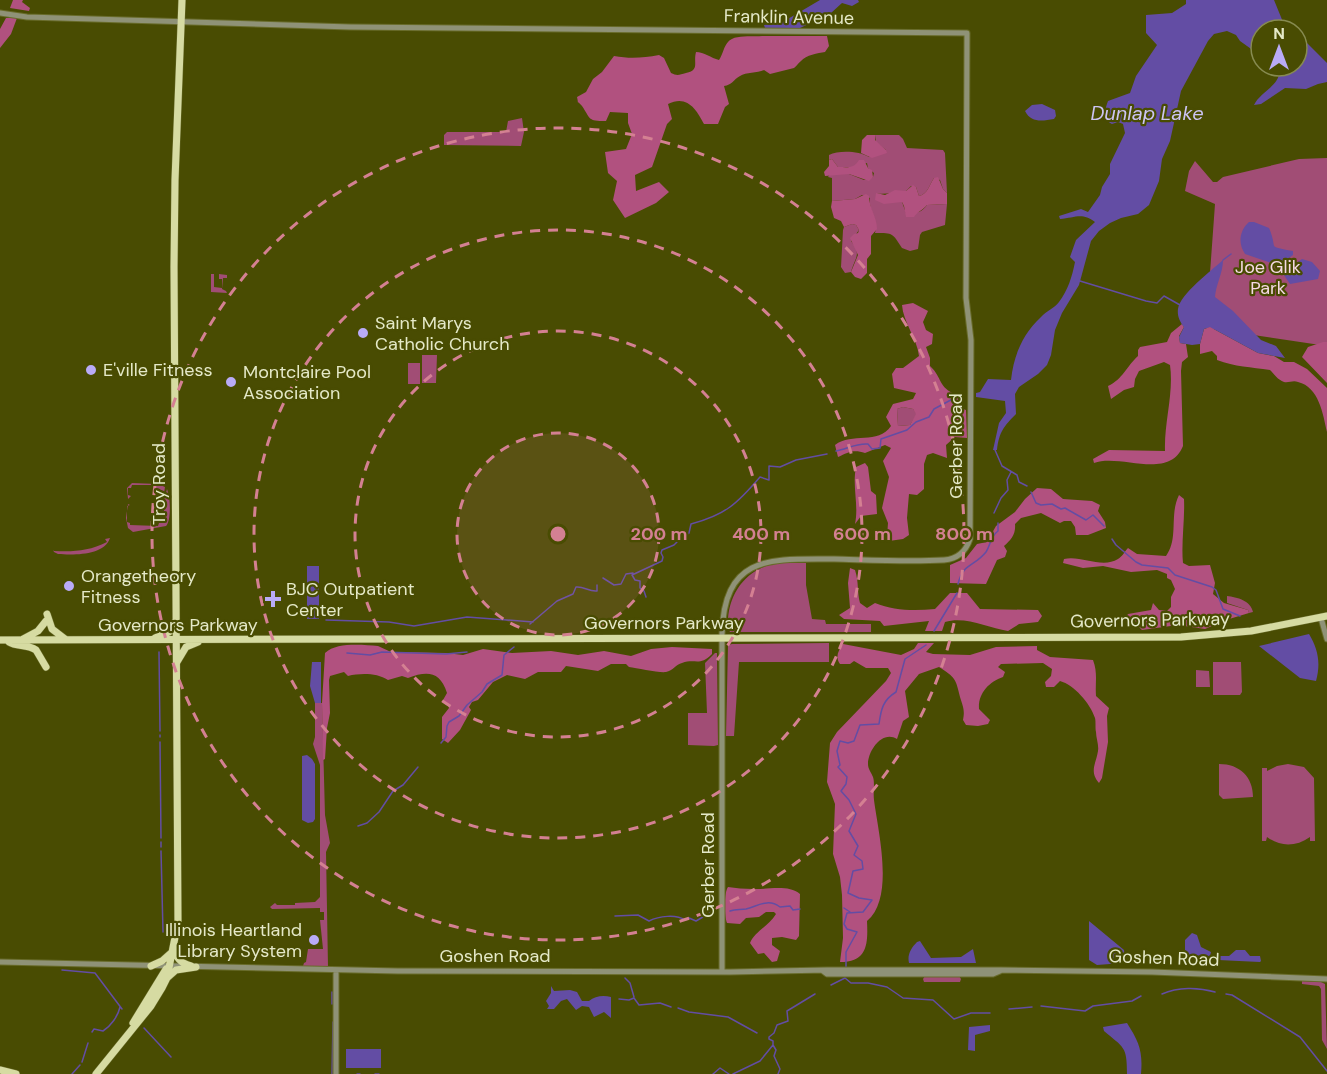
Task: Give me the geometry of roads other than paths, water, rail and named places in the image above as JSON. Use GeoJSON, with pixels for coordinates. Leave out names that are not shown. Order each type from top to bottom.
{"type":"FeatureCollection","features":[{"type":"Feature","properties":{"kind":"main road","name":"Troy Road"},"geometry":{"type":"LineString","coordinates":[[133,1026],[134,1019],[168,966],[174,948],[178,922],[174,234],[182,0]]}},
{"type":"Feature","properties":{"kind":"main road"},"geometry":{"type":"LineString","coordinates":[[19,640],[33,634],[46,617],[56,634],[68,640]]}},
{"type":"Feature","properties":{"kind":"main road","name":"Governors Parkway"},"geometry":{"type":"LineString","coordinates":[[3,640],[1181,637],[1260,630],[1324,617]]}},
{"type":"Feature","properties":{"kind":"main road"},"geometry":{"type":"LineString","coordinates":[[150,640],[169,632],[175,621]]}},
{"type":"Feature","properties":{"kind":"main road"},"geometry":{"type":"LineString","coordinates":[[3,640],[36,650],[46,667]]}},
{"type":"Feature","properties":{"kind":"main road"},"geometry":{"type":"LineString","coordinates":[[176,664],[186,647],[204,640]]}},
{"type":"Feature","properties":{"kind":"main road"},"geometry":{"type":"LineString","coordinates":[[158,982],[159,972],[151,966],[166,959],[174,948]]}},
{"type":"Feature","properties":{"kind":"main road"},"geometry":{"type":"LineString","coordinates":[[174,948],[180,961],[195,967]]}},
{"type":"Feature","properties":{"kind":"main road","name":"Troy Road"},"geometry":{"type":"LineString","coordinates":[[96,1074],[150,1006],[167,978],[168,966]]}},
{"type":"Feature","properties":{"kind":"main road"},"geometry":{"type":"LineString","coordinates":[[167,978],[176,970],[195,967]]}},
{"type":"Feature","properties":{"kind":"main road"},"geometry":{"type":"LineString","coordinates":[[0,1070],[16,1074]]}},
{"type":"Feature","properties":{"kind":"street","name":"Franklin Avenue"},"geometry":{"type":"LineString","coordinates":[[0,13],[27,17],[399,27],[967,33]]}},
{"type":"Feature","properties":{"kind":"street","name":"Gerber Road"},"geometry":{"type":"LineString","coordinates":[[722,972],[722,638],[724,609],[729,592],[745,573],[764,562],[789,559],[944,560],[958,556],[968,544],[971,521],[971,339],[966,298],[967,33]]}},
{"type":"Feature","properties":{"kind":"street"},"geometry":{"type":"LineString","coordinates":[[1324,617],[1327,639]]}},
{"type":"Feature","properties":{"kind":"street","name":"Goshen Road"},"geometry":{"type":"LineString","coordinates":[[0,962],[336,970],[823,971],[827,974],[993,974],[1001,970],[1152,972],[1327,979]]}},
{"type":"Feature","properties":{"kind":"street"},"geometry":{"type":"LineString","coordinates":[[336,970],[336,1074]]}},
{"type":"Feature","properties":{"kind":"water"},"geometry":{"type":"Polygon","coordinates":[[[820,0],[858,0],[859,2],[852,6],[842,3],[831,13],[798,29],[765,28],[764,25],[781,23],[820,0]]]}},
{"type":"Feature","properties":{"kind":"water","name":"Dunlap Lake"},"geometry":{"type":"Polygon","coordinates":[[[1186,0],[1274,0],[1281,18],[1249,18],[1249,47],[1236,35],[1227,31],[1214,34],[1208,41],[1181,91],[1170,141],[1162,159],[1159,181],[1149,205],[1138,214],[1110,223],[1091,241],[1079,285],[1062,313],[1055,330],[1047,365],[1019,387],[1015,394],[1016,414],[1003,430],[997,450],[993,450],[999,423],[1006,413],[1005,401],[976,397],[976,393],[980,392],[988,379],[1011,380],[1014,362],[1024,338],[1034,324],[1057,304],[1065,293],[1075,262],[1070,257],[1076,240],[1095,222],[1082,216],[1060,219],[1059,216],[1081,209],[1088,212],[1100,195],[1110,174],[1110,164],[1125,133],[1123,124],[1109,122],[1105,114],[1106,107],[1108,101],[1130,93],[1136,76],[1157,45],[1146,33],[1146,15],[1172,13],[1186,4],[1186,0]]]}},
{"type":"Feature","properties":{"kind":"water","name":"Dunlap Lake"},"geometry":{"type":"Polygon","coordinates":[[[1309,45],[1327,63],[1327,82],[1306,89],[1285,88],[1261,104],[1254,105],[1278,78],[1309,78],[1309,45]]]}},
{"type":"Feature","properties":{"kind":"water"},"geometry":{"type":"Polygon","coordinates":[[[1042,104],[1055,110],[1054,119],[1041,121],[1027,115],[1025,111],[1032,105],[1042,104]]]}},
{"type":"Feature","properties":{"kind":"water"},"geometry":{"type":"Polygon","coordinates":[[[1249,222],[1269,228],[1274,246],[1293,251],[1293,255],[1286,260],[1288,267],[1302,259],[1312,262],[1320,271],[1318,279],[1290,284],[1277,265],[1245,254],[1241,246],[1241,238],[1243,229],[1249,222]]]}},
{"type":"Feature","properties":{"kind":"water"},"geometry":{"type":"Polygon","coordinates":[[[1223,260],[1215,297],[1233,311],[1261,340],[1276,346],[1285,358],[1258,353],[1210,327],[1204,329],[1200,344],[1180,343],[1179,337],[1184,327],[1178,314],[1180,303],[1204,276],[1223,260]]]}},
{"type":"Feature","properties":{"kind":"water"},"geometry":{"type":"Polygon","coordinates":[[[307,566],[319,566],[319,619],[307,619],[307,566]]]}},
{"type":"Feature","properties":{"kind":"water"},"geometry":{"type":"Polygon","coordinates":[[[1309,634],[1318,656],[1316,681],[1300,678],[1259,646],[1309,634]]]}},
{"type":"Feature","properties":{"kind":"water"},"geometry":{"type":"Polygon","coordinates":[[[312,662],[321,662],[321,703],[315,703],[310,686],[312,662]]]}},
{"type":"Feature","properties":{"kind":"water"},"geometry":{"type":"Polygon","coordinates":[[[307,755],[315,764],[315,819],[308,823],[302,820],[302,756],[307,755]]]}},
{"type":"Feature","properties":{"kind":"water"},"geometry":{"type":"Polygon","coordinates":[[[1089,921],[1124,950],[1123,963],[1097,965],[1089,960],[1089,921]]]}},
{"type":"Feature","properties":{"kind":"water"},"geometry":{"type":"Polygon","coordinates":[[[1192,933],[1197,935],[1201,947],[1211,952],[1210,956],[1185,955],[1185,940],[1192,933]]]}},
{"type":"Feature","properties":{"kind":"water"},"geometry":{"type":"Polygon","coordinates":[[[920,941],[931,958],[961,957],[973,949],[976,963],[909,963],[910,952],[920,941]]]}},
{"type":"Feature","properties":{"kind":"water"},"geometry":{"type":"Polygon","coordinates":[[[1236,950],[1245,950],[1250,956],[1260,956],[1261,961],[1218,960],[1218,956],[1229,956],[1236,950]]]}},
{"type":"Feature","properties":{"kind":"water"},"geometry":{"type":"Polygon","coordinates":[[[551,986],[554,991],[577,992],[582,1001],[589,1001],[599,996],[611,997],[611,1018],[604,1012],[594,1017],[589,1007],[582,1006],[576,1010],[567,999],[561,1001],[554,1009],[547,1009],[549,1006],[546,1001],[551,993],[551,986]]]}},
{"type":"Feature","properties":{"kind":"water"},"geometry":{"type":"Polygon","coordinates":[[[1127,1023],[1139,1047],[1141,1074],[1127,1074],[1123,1048],[1104,1031],[1103,1027],[1127,1023]]]}},
{"type":"Feature","properties":{"kind":"water"},"geometry":{"type":"Polygon","coordinates":[[[990,1025],[990,1031],[975,1035],[975,1051],[968,1050],[969,1027],[990,1025]]]}},
{"type":"Feature","properties":{"kind":"water"},"geometry":{"type":"Polygon","coordinates":[[[346,1049],[381,1049],[381,1068],[346,1068],[346,1049]]]}},
{"type":"Feature","properties":{"kind":"waterway"},"geometry":{"type":"LineString","coordinates":[[1223,260],[1231,254]]}},
{"type":"Feature","properties":{"kind":"waterway"},"geometry":{"type":"LineString","coordinates":[[1080,281],[1157,303],[1164,296],[1180,305]]}},
{"type":"Feature","properties":{"kind":"waterway"},"geometry":{"type":"LineString","coordinates":[[836,451],[864,444],[868,444],[872,449],[880,448],[881,439],[907,430],[916,422],[929,417],[934,409],[962,394]]}},
{"type":"Feature","properties":{"kind":"waterway"},"geometry":{"type":"LineString","coordinates":[[995,450],[1002,466],[1017,475],[1019,482],[1027,486]]}},
{"type":"Feature","properties":{"kind":"waterway"},"geometry":{"type":"LineString","coordinates":[[646,597],[640,588],[640,581],[635,580],[632,575],[662,561],[662,550],[674,545],[689,533],[691,524],[713,517],[730,507],[760,477],[769,480],[769,466],[780,467],[796,460],[827,454]]}},
{"type":"Feature","properties":{"kind":"waterway"},"geometry":{"type":"LineString","coordinates":[[994,513],[1001,498],[1008,490],[1007,480],[1011,472]]}},
{"type":"Feature","properties":{"kind":"waterway"},"geometry":{"type":"LineString","coordinates":[[1031,492],[1036,503],[1065,508],[1086,520],[1093,515],[1104,526]]}},
{"type":"Feature","properties":{"kind":"waterway"},"geometry":{"type":"LineString","coordinates":[[958,584],[963,572],[986,552],[998,531],[998,523]]}},
{"type":"Feature","properties":{"kind":"waterway"},"geometry":{"type":"LineString","coordinates":[[1112,539],[1116,545],[1142,565],[1168,568],[1175,575],[1212,587],[1216,590],[1223,609],[1240,616]]}},
{"type":"Feature","properties":{"kind":"waterway"},"geometry":{"type":"LineString","coordinates":[[603,578],[614,585],[621,584],[626,574],[633,573]]}},
{"type":"Feature","properties":{"kind":"waterway"},"geometry":{"type":"LineString","coordinates":[[530,624],[557,601],[573,594],[576,587],[597,591],[597,585]]}},
{"type":"Feature","properties":{"kind":"waterway"},"geometry":{"type":"LineString","coordinates":[[934,631],[957,593]]}},
{"type":"Feature","properties":{"kind":"waterway"},"geometry":{"type":"LineString","coordinates":[[326,620],[389,622],[414,626],[467,617],[533,622]]}},
{"type":"Feature","properties":{"kind":"waterway"},"geometry":{"type":"LineString","coordinates":[[846,967],[846,952],[857,932],[847,929],[844,924],[847,913],[863,912],[872,900],[848,893],[853,871],[863,869],[862,861],[854,855],[858,846],[849,831],[856,814],[841,791],[846,784],[847,777],[838,767],[840,765],[837,751],[840,741],[848,743],[854,741],[860,725],[879,724],[883,705],[896,692],[905,659],[926,645]]}},
{"type":"Feature","properties":{"kind":"waterway"},"geometry":{"type":"LineString","coordinates":[[441,743],[446,737],[449,722],[459,716],[487,684],[502,675],[504,655],[514,647]]}},
{"type":"Feature","properties":{"kind":"waterway"},"geometry":{"type":"LineString","coordinates":[[159,652],[160,731]]}},
{"type":"Feature","properties":{"kind":"waterway"},"geometry":{"type":"LineString","coordinates":[[347,653],[370,655],[382,652],[446,654],[467,652]]}},
{"type":"Feature","properties":{"kind":"waterway"},"geometry":{"type":"LineString","coordinates":[[160,742],[161,838]]}},
{"type":"Feature","properties":{"kind":"waterway"},"geometry":{"type":"LineString","coordinates":[[358,826],[367,823],[379,812],[393,791],[403,785],[418,767]]}},
{"type":"Feature","properties":{"kind":"waterway"},"geometry":{"type":"LineString","coordinates":[[161,842],[161,847]]}},
{"type":"Feature","properties":{"kind":"waterway"},"geometry":{"type":"LineString","coordinates":[[161,851],[163,932]]}},
{"type":"Feature","properties":{"kind":"waterway"},"geometry":{"type":"LineString","coordinates":[[730,911],[767,903],[780,907],[790,906],[793,910],[800,909]]}},
{"type":"Feature","properties":{"kind":"waterway"},"geometry":{"type":"LineString","coordinates":[[844,908],[850,912]]}},
{"type":"Feature","properties":{"kind":"waterway"},"geometry":{"type":"LineString","coordinates":[[615,916],[638,915],[649,921],[672,916],[696,921],[715,910]]}},
{"type":"Feature","properties":{"kind":"waterway"},"geometry":{"type":"LineString","coordinates":[[62,970],[95,973],[122,1009]]}},
{"type":"Feature","properties":{"kind":"waterway"},"geometry":{"type":"LineString","coordinates":[[625,978],[630,983],[634,997]]}},
{"type":"Feature","properties":{"kind":"waterway"},"geometry":{"type":"LineString","coordinates":[[831,985],[845,978],[851,983],[868,983],[887,987],[903,998],[933,1000],[954,1019],[971,1013],[990,1013]]}},
{"type":"Feature","properties":{"kind":"waterway"},"geometry":{"type":"LineString","coordinates":[[1162,994],[1188,988],[1215,992]]}},
{"type":"Feature","properties":{"kind":"waterway"},"geometry":{"type":"LineString","coordinates":[[332,992],[332,1004]]}},
{"type":"Feature","properties":{"kind":"waterway"},"geometry":{"type":"LineString","coordinates":[[733,1074],[760,1061],[773,1045],[769,1037],[774,1033],[777,1025],[788,1021],[787,1011],[815,994]]}},
{"type":"Feature","properties":{"kind":"waterway"},"geometry":{"type":"LineString","coordinates":[[1226,994],[1232,995],[1300,1037],[1327,1071]]}},
{"type":"Feature","properties":{"kind":"waterway"},"geometry":{"type":"LineString","coordinates":[[1041,1006],[1085,1011],[1093,1006],[1132,1001],[1141,996]]}},
{"type":"Feature","properties":{"kind":"waterway"},"geometry":{"type":"LineString","coordinates":[[619,999],[634,998],[639,1005],[660,1003],[671,1007]]}},
{"type":"Feature","properties":{"kind":"waterway"},"geometry":{"type":"LineString","coordinates":[[92,1032],[94,1029],[103,1031],[109,1026],[120,1007]]}},
{"type":"Feature","properties":{"kind":"waterway"},"geometry":{"type":"LineString","coordinates":[[1009,1009],[1032,1007]]}},
{"type":"Feature","properties":{"kind":"waterway"},"geometry":{"type":"LineString","coordinates":[[678,1008],[689,1012],[728,1017],[757,1033]]}},
{"type":"Feature","properties":{"kind":"waterway"},"geometry":{"type":"LineString","coordinates":[[332,1074],[333,1022]]}},
{"type":"Feature","properties":{"kind":"waterway"},"geometry":{"type":"LineString","coordinates":[[144,1028],[171,1057]]}},
{"type":"Feature","properties":{"kind":"waterway"},"geometry":{"type":"LineString","coordinates":[[82,1062],[88,1043]]}},
{"type":"Feature","properties":{"kind":"waterway"},"geometry":{"type":"LineString","coordinates":[[773,1045],[776,1050],[774,1056],[780,1069],[778,1074]]}},
{"type":"Feature","properties":{"kind":"waterway"},"geometry":{"type":"LineString","coordinates":[[72,1074],[80,1065]]}},
{"type":"Feature","properties":{"kind":"waterway"},"geometry":{"type":"LineString","coordinates":[[713,1074],[720,1068],[729,1074]]}},
{"type":"Feature","properties":{"kind":"place","name":"Saint Marys Catholic Church"},"geometry":{"type":"Point","coordinates":[363,333]}},
{"type":"Feature","properties":{"kind":"place","name":"E'ville Fitness"},"geometry":{"type":"Point","coordinates":[91,370]}},
{"type":"Feature","properties":{"kind":"place","name":"Montclaire Pool Association"},"geometry":{"type":"Point","coordinates":[231,382]}},
{"type":"Feature","properties":{"kind":"place","name":"Orangetheory Fitness"},"geometry":{"type":"Point","coordinates":[69,586]}},
{"type":"Feature","properties":{"kind":"place","name":"BJC Outpatient Center"},"geometry":{"type":"Point","coordinates":[273,599]}},
{"type":"Feature","properties":{"kind":"place","name":"Illinois Heartland Library System"},"geometry":{"type":"Point","coordinates":[314,940]}},
{"type":"Feature","properties":{"kind":"park label","name":"Joe Glik Park"},"geometry":{"type":"Point","coordinates":[1268,277]}}]}
